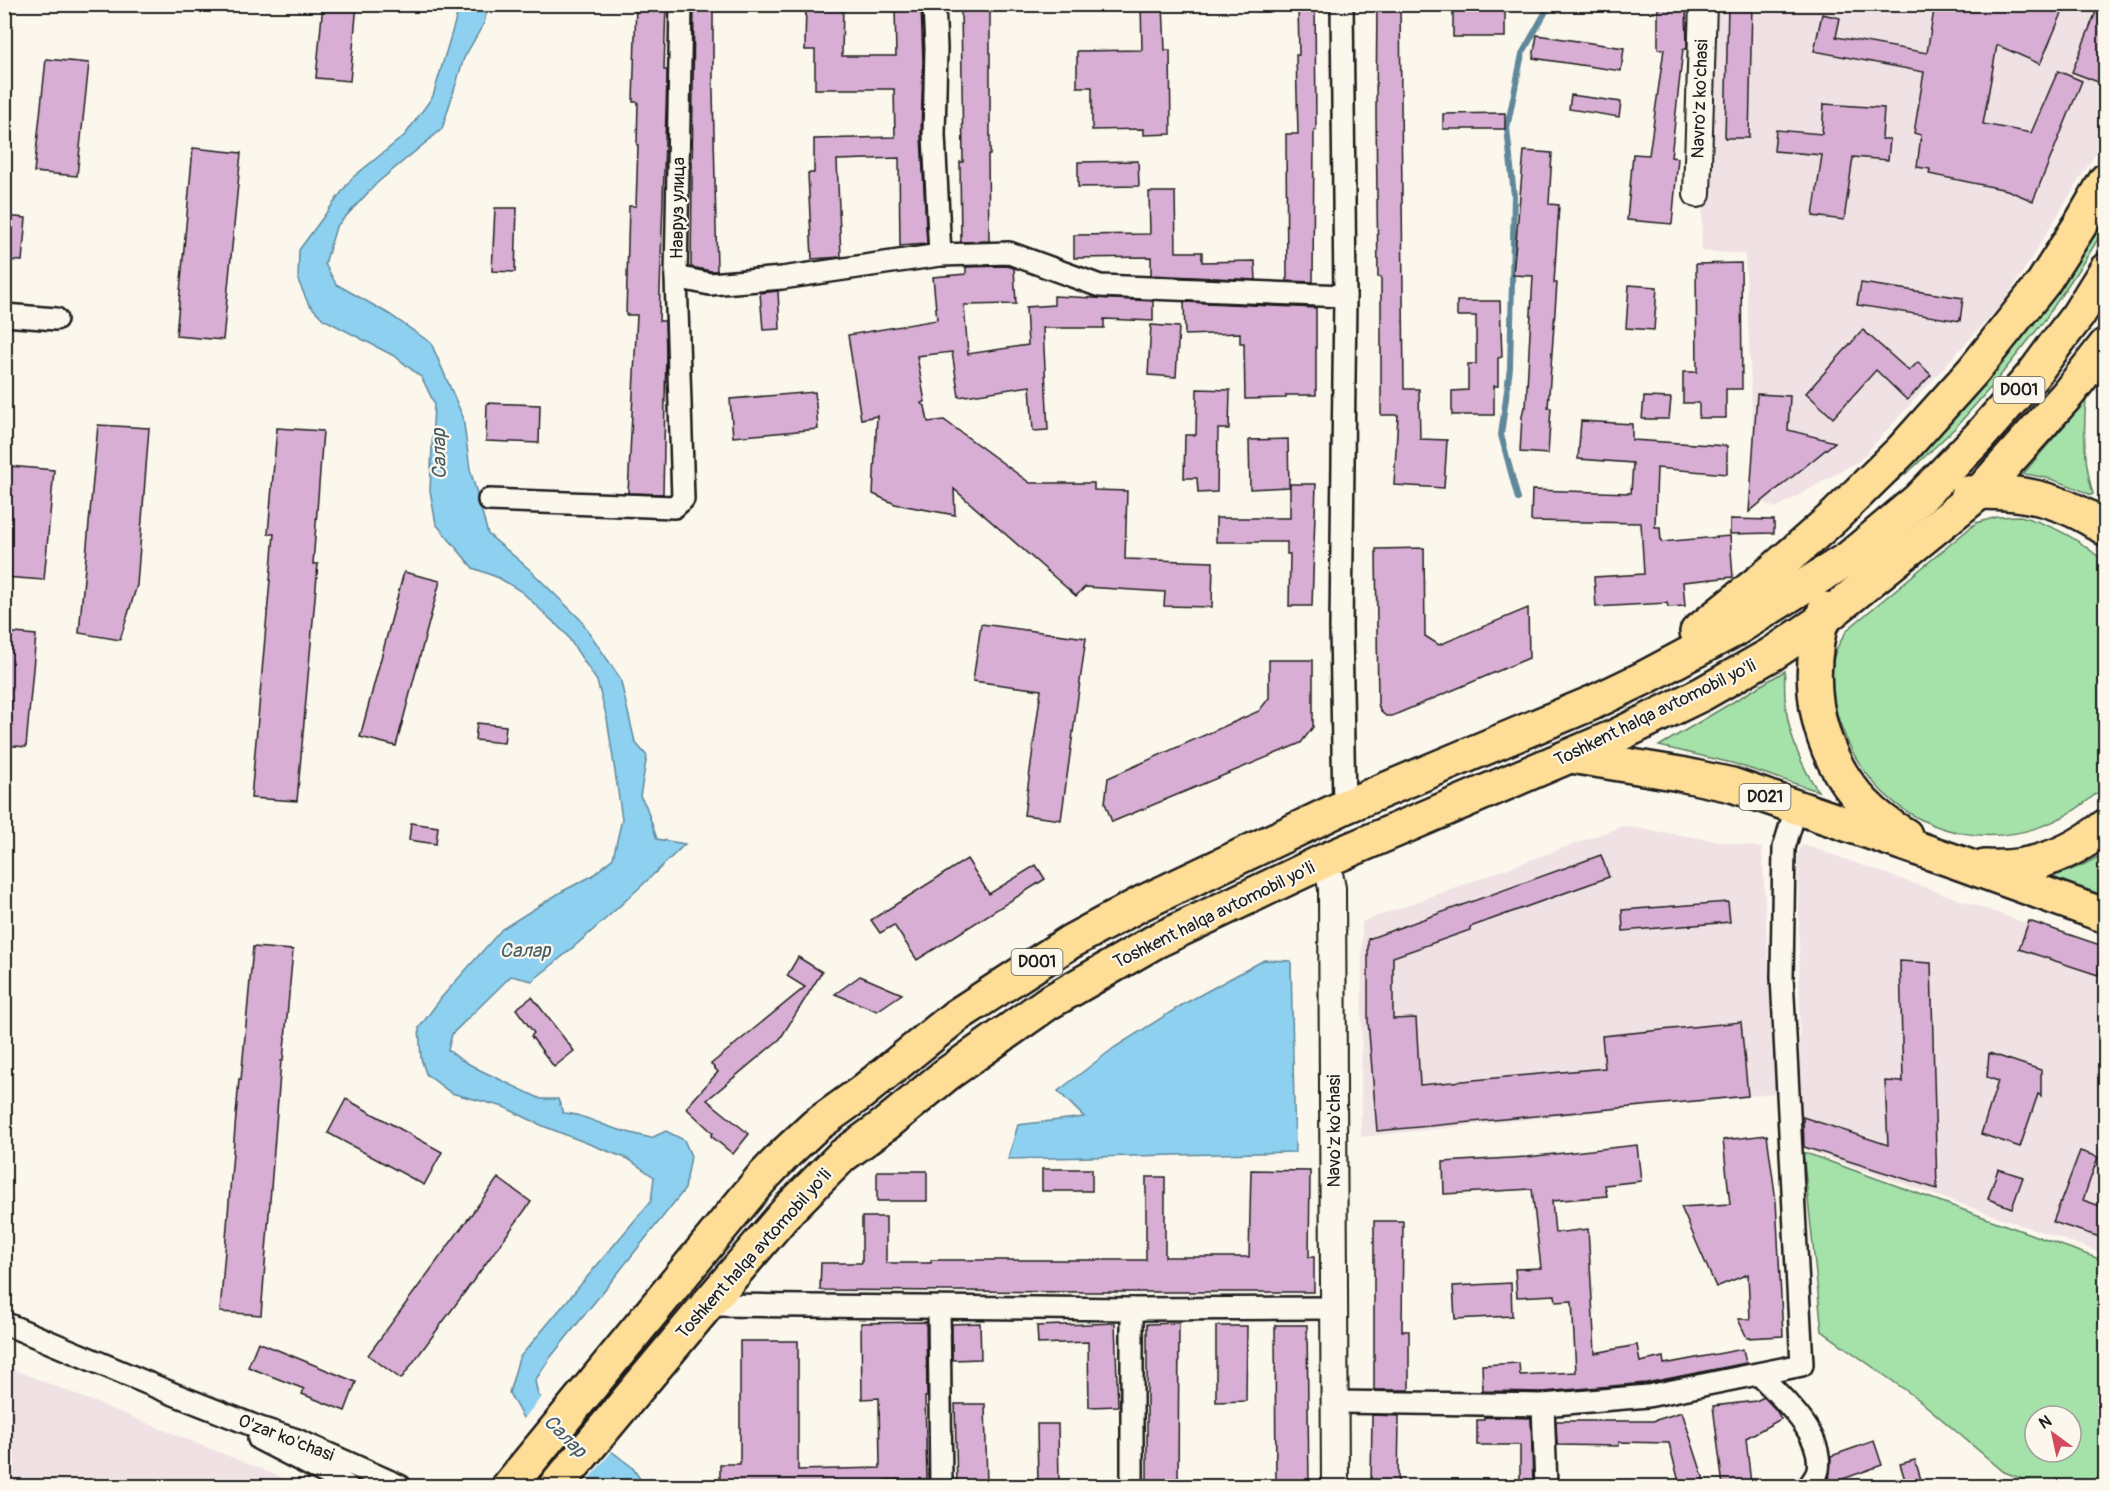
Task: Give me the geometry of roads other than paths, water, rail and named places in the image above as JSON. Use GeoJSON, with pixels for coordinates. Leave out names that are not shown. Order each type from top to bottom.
{"type":"FeatureCollection","features":[{"type":"Feature","properties":{"kind":"highway"},"geometry":{"type":"LineString","coordinates":[[1592,703],[1702,629],[1835,516],[1902,450],[1973,371],[2029,301],[2080,225],[2106,180]]}},
{"type":"Feature","properties":{"kind":"highway","name":"D001"},"geometry":{"type":"LineString","coordinates":[[1919,499],[1979,437],[2032,375],[2078,315],[2106,270]]}},
{"type":"Feature","properties":{"kind":"highway","name":"D001"},"geometry":{"type":"LineString","coordinates":[[1981,491],[2067,395],[2106,345]]}},
{"type":"Feature","properties":{"kind":"highway"},"geometry":{"type":"LineString","coordinates":[[1919,499],[1981,491],[2015,493],[2049,501],[2082,514],[2106,529]]}},
{"type":"Feature","properties":{"kind":"highway","name":"Toshkent halqa avtomobil yo'li"},"geometry":{"type":"LineString","coordinates":[[556,1486],[790,1208],[842,1156],[886,1124],[947,1074],[1048,1003],[1156,941],[1326,860],[1571,756],[1702,694],[1772,654],[1821,621],[1981,491]]}},
{"type":"Feature","properties":{"kind":"highway","name":"Toshkent halqa avtomobil yo'li"},"geometry":{"type":"LineString","coordinates":[[507,1484],[761,1179],[815,1126],[861,1093],[956,1016],[1070,942],[1142,903],[1344,807],[1592,703],[1705,646],[1849,558],[1919,499]]}},
{"type":"Feature","properties":{"kind":"highway","name":"D021"},"geometry":{"type":"LineString","coordinates":[[1849,558],[1821,621],[1815,654],[1813,689],[1822,731],[1839,770],[1863,802],[1885,822],[1920,844],[1954,861],[2001,868],[2039,862],[2074,847],[2106,826]]}},
{"type":"Feature","properties":{"kind":"highway","name":"D021"},"geometry":{"type":"LineString","coordinates":[[1571,756],[1732,785],[2106,916]]}},
{"type":"Feature","properties":{"kind":"highway"},"geometry":{"type":"LineString","coordinates":[[761,1179],[790,1208]]}},
{"type":"Feature","properties":{"kind":"street","name":"Навруз улица"},"geometry":{"type":"LineString","coordinates":[[489,500],[675,507],[683,499],[676,277],[681,4]]}},
{"type":"Feature","properties":{"kind":"street"},"geometry":{"type":"LineString","coordinates":[[934,4],[936,48],[934,135],[940,255]]}},
{"type":"Feature","properties":{"kind":"street"},"geometry":{"type":"LineString","coordinates":[[1342,4],[1345,296],[1341,627],[1344,807]]}},
{"type":"Feature","properties":{"kind":"street","name":"Navro'z ko'chasi"},"geometry":{"type":"LineString","coordinates":[[1697,194],[1704,4]]}},
{"type":"Feature","properties":{"kind":"street"},"geometry":{"type":"LineString","coordinates":[[676,277],[710,284],[782,278],[940,255],[1009,253],[1100,286],[1345,296]]}},
{"type":"Feature","properties":{"kind":"street"},"geometry":{"type":"LineString","coordinates":[[4,315],[57,319]]}},
{"type":"Feature","properties":{"kind":"street"},"geometry":{"type":"LineString","coordinates":[[1335,1402],[1543,1405],[1648,1396],[1802,1365],[1782,977],[1784,849],[1796,808]]}},
{"type":"Feature","properties":{"kind":"street","name":"Navo'z ko'chasi"},"geometry":{"type":"LineString","coordinates":[[1326,860],[1332,888],[1335,1486]]}},
{"type":"Feature","properties":{"kind":"street"},"geometry":{"type":"LineString","coordinates":[[707,1305],[1132,1309],[1335,1308]]}},
{"type":"Feature","properties":{"kind":"street"},"geometry":{"type":"LineString","coordinates":[[939,1308],[941,1486]]}},
{"type":"Feature","properties":{"kind":"street"},"geometry":{"type":"LineString","coordinates":[[1131,1486],[1132,1309]]}},
{"type":"Feature","properties":{"kind":"street","name":"O'zar ko'chasi"},"geometry":{"type":"LineString","coordinates":[[4,1323],[171,1393],[297,1440],[400,1486]]}},
{"type":"Feature","properties":{"kind":"street"},"geometry":{"type":"LineString","coordinates":[[1759,1374],[1808,1428],[1815,1448],[1818,1471],[1809,1486]]}},
{"type":"Feature","properties":{"kind":"street","name":"O'zar ko'chasi"},"geometry":{"type":"LineString","coordinates":[[171,1393],[347,1486]]}},
{"type":"Feature","properties":{"kind":"street"},"geometry":{"type":"LineString","coordinates":[[1543,1405],[1546,1486]]}},
{"type":"Feature","properties":{"kind":"water","name":"Салар"},"geometry":{"type":"Polygon","coordinates":[[[460,5],[488,5],[484,23],[464,58],[442,129],[377,183],[336,227],[325,264],[336,284],[389,314],[431,343],[463,417],[470,469],[488,534],[528,568],[580,619],[620,678],[635,742],[647,756],[640,796],[646,806],[657,839],[685,844],[610,915],[532,981],[511,976],[452,1034],[448,1050],[480,1070],[541,1099],[558,1099],[563,1113],[582,1116],[613,1128],[651,1138],[666,1131],[684,1140],[691,1156],[685,1189],[550,1358],[535,1381],[538,1395],[632,1467],[645,1486],[598,1486],[527,1425],[509,1393],[519,1358],[651,1201],[654,1177],[628,1159],[543,1126],[504,1107],[451,1093],[426,1074],[421,1058],[419,1028],[441,998],[502,929],[561,892],[592,876],[613,858],[622,819],[607,718],[597,681],[566,634],[522,592],[499,578],[473,568],[436,524],[430,491],[434,403],[422,378],[396,357],[323,319],[308,303],[298,280],[299,250],[352,178],[405,135],[433,96],[460,5]]]}},
{"type":"Feature","properties":{"kind":"water"},"geometry":{"type":"Polygon","coordinates":[[[1264,960],[1291,961],[1295,1152],[1008,1159],[1018,1125],[1084,1117],[1058,1091],[1115,1047],[1182,1005],[1264,960]]]}},
{"type":"Feature","properties":{"kind":"waterway"},"geometry":{"type":"LineString","coordinates":[[1518,499],[1501,435],[1510,368],[1514,196],[1507,128],[1522,54],[1550,4]]}}]}
